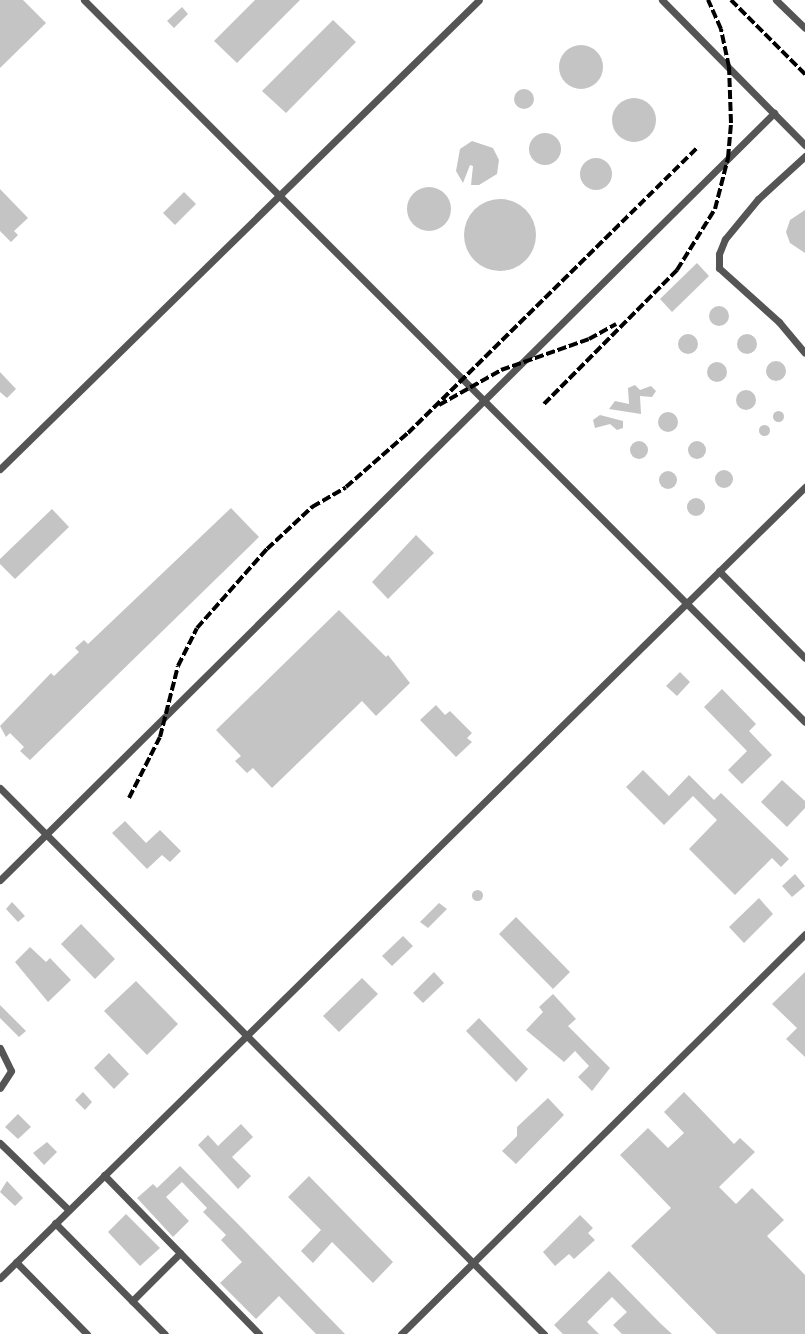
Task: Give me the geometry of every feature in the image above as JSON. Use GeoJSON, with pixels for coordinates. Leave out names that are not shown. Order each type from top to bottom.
{"type":"FeatureCollection","features":[{"type":"Feature","properties":{"kind":"lane"},"geometry":{"type":"LineString","coordinates":[[84,0],[275,196],[485,398],[805,723]]}},
{"type":"Feature","properties":{"kind":"lane"},"geometry":{"type":"LineString","coordinates":[[2,464],[479,0]]}},
{"type":"Feature","properties":{"kind":"lane"},"geometry":{"type":"LineString","coordinates":[[662,0],[805,145]]}},
{"type":"Feature","properties":{"kind":"lane"},"geometry":{"type":"LineString","coordinates":[[776,0],[805,28]]}},
{"type":"Feature","properties":{"kind":"lane"},"geometry":{"type":"LineString","coordinates":[[0,880],[774,113]]}},
{"type":"Feature","properties":{"kind":"lane"},"geometry":{"type":"LineString","coordinates":[[805,156],[758,199],[725,239],[719,254],[719,268],[779,322],[805,353]]}},
{"type":"Feature","properties":{"kind":"lane"},"geometry":{"type":"LineString","coordinates":[[0,1278],[805,487]]}},
{"type":"Feature","properties":{"kind":"lane"},"geometry":{"type":"LineString","coordinates":[[719,571],[805,658]]}},
{"type":"Feature","properties":{"kind":"lane"},"geometry":{"type":"LineString","coordinates":[[0,788],[544,1334]]}},
{"type":"Feature","properties":{"kind":"lane"},"geometry":{"type":"LineString","coordinates":[[401,1334],[805,934]]}},
{"type":"Feature","properties":{"kind":"lane"},"geometry":{"type":"LineString","coordinates":[[0,1048],[11,1071],[0,1088]]}},
{"type":"Feature","properties":{"kind":"lane"},"geometry":{"type":"LineString","coordinates":[[0,1143],[69,1210]]}},
{"type":"Feature","properties":{"kind":"lane"},"geometry":{"type":"LineString","coordinates":[[104,1175],[259,1334]]}},
{"type":"Feature","properties":{"kind":"lane"},"geometry":{"type":"LineString","coordinates":[[55,1223],[165,1334]]}},
{"type":"Feature","properties":{"kind":"lane"},"geometry":{"type":"LineString","coordinates":[[132,1301],[180,1253]]}},
{"type":"Feature","properties":{"kind":"lane"},"geometry":{"type":"LineString","coordinates":[[16,1262],[87,1334]]}},
{"type":"Feature","properties":{"kind":"building"},"geometry":{"type":"Polygon","coordinates":[[[0,0],[23,0],[46,23],[0,68],[0,0]]]}},
{"type":"Feature","properties":{"kind":"building"},"geometry":{"type":"Polygon","coordinates":[[[255,0],[300,0],[237,63],[214,41],[255,0]]]}},
{"type":"Feature","properties":{"kind":"building"},"geometry":{"type":"Polygon","coordinates":[[[182,7],[188,14],[174,28],[167,21],[182,7]]]}},
{"type":"Feature","properties":{"kind":"building"},"geometry":{"type":"Polygon","coordinates":[[[333,20],[356,42],[286,113],[262,91],[333,20]]]}},
{"type":"Feature","properties":{"kind":"building"},"geometry":{"type":"Polygon","coordinates":[[[581,45],[597,51],[603,67],[597,83],[581,89],[565,83],[559,67],[565,51],[581,45]]]}},
{"type":"Feature","properties":{"kind":"building"},"geometry":{"type":"Polygon","coordinates":[[[524,89],[531,92],[534,99],[531,106],[524,109],[517,106],[514,99],[517,92],[524,89]]]}},
{"type":"Feature","properties":{"kind":"building"},"geometry":{"type":"Polygon","coordinates":[[[634,98],[650,104],[656,120],[650,136],[634,142],[618,136],[612,120],[618,104],[634,98]]]}},
{"type":"Feature","properties":{"kind":"building"},"geometry":{"type":"Polygon","coordinates":[[[545,133],[556,138],[561,149],[556,160],[545,165],[534,160],[529,149],[534,138],[545,133]]]}},
{"type":"Feature","properties":{"kind":"building"},"geometry":{"type":"Polygon","coordinates":[[[472,141],[493,148],[499,160],[497,174],[479,185],[471,185],[473,166],[470,165],[463,183],[456,171],[460,149],[472,141]]]}},
{"type":"Feature","properties":{"kind":"building"},"geometry":{"type":"Polygon","coordinates":[[[596,158],[607,163],[612,174],[607,185],[596,190],[585,185],[580,174],[585,163],[596,158]]]}},
{"type":"Feature","properties":{"kind":"building"},"geometry":{"type":"Polygon","coordinates":[[[429,187],[445,193],[451,209],[445,225],[429,231],[413,225],[407,209],[413,193],[429,187]]]}},
{"type":"Feature","properties":{"kind":"building"},"geometry":{"type":"Polygon","coordinates":[[[0,189],[28,218],[14,231],[18,235],[11,242],[0,231],[0,189]]]}},
{"type":"Feature","properties":{"kind":"building"},"geometry":{"type":"Polygon","coordinates":[[[184,192],[196,204],[175,225],[163,213],[184,192]]]}},
{"type":"Feature","properties":{"kind":"building"},"geometry":{"type":"Polygon","coordinates":[[[500,199],[520,205],[530,215],[536,235],[530,255],[520,265],[500,271],[480,265],[470,255],[464,235],[470,215],[480,205],[500,199]]]}},
{"type":"Feature","properties":{"kind":"building"},"geometry":{"type":"Polygon","coordinates":[[[805,210],[805,253],[790,243],[786,232],[790,220],[805,210]]]}},
{"type":"Feature","properties":{"kind":"building"},"geometry":{"type":"Polygon","coordinates":[[[697,263],[709,276],[672,312],[660,299],[697,263]]]}},
{"type":"Feature","properties":{"kind":"building"},"geometry":{"type":"Polygon","coordinates":[[[719,306],[726,309],[729,316],[726,323],[719,326],[712,323],[709,316],[712,309],[719,306]]]}},
{"type":"Feature","properties":{"kind":"building"},"geometry":{"type":"Polygon","coordinates":[[[688,334],[695,337],[698,344],[695,351],[688,354],[681,351],[678,344],[681,337],[688,334]]]}},
{"type":"Feature","properties":{"kind":"building"},"geometry":{"type":"Polygon","coordinates":[[[747,334],[754,337],[757,344],[754,351],[747,354],[740,351],[737,344],[740,337],[747,334]]]}},
{"type":"Feature","properties":{"kind":"building"},"geometry":{"type":"Polygon","coordinates":[[[776,361],[783,364],[786,371],[783,378],[776,381],[769,378],[766,371],[769,364],[776,361]]]}},
{"type":"Feature","properties":{"kind":"building"},"geometry":{"type":"Polygon","coordinates":[[[717,362],[724,365],[727,372],[724,379],[717,382],[710,379],[707,372],[710,365],[717,362]]]}},
{"type":"Feature","properties":{"kind":"building"},"geometry":{"type":"Polygon","coordinates":[[[0,372],[16,389],[7,398],[0,392],[0,372]]]}},
{"type":"Feature","properties":{"kind":"building"},"geometry":{"type":"Polygon","coordinates":[[[635,385],[640,390],[651,386],[656,391],[652,397],[640,396],[641,414],[609,409],[615,401],[629,404],[628,388],[635,385]]]}},
{"type":"Feature","properties":{"kind":"building"},"geometry":{"type":"Polygon","coordinates":[[[746,390],[753,393],[756,400],[753,407],[746,410],[739,407],[736,400],[739,393],[746,390]]]}},
{"type":"Feature","properties":{"kind":"building"},"geometry":{"type":"Polygon","coordinates":[[[778,411],[782,412],[782,420],[778,421],[774,420],[773,416],[774,412],[778,411]]]}},
{"type":"Feature","properties":{"kind":"building"},"geometry":{"type":"Polygon","coordinates":[[[668,412],[675,415],[678,422],[675,429],[668,432],[661,429],[658,422],[661,415],[668,412]]]}},
{"type":"Feature","properties":{"kind":"building"},"geometry":{"type":"Polygon","coordinates":[[[600,415],[623,421],[623,428],[617,430],[610,424],[595,428],[593,420],[600,415]]]}},
{"type":"Feature","properties":{"kind":"building"},"geometry":{"type":"Polygon","coordinates":[[[764,424],[770,430],[764,436],[758,430],[764,424]]]}},
{"type":"Feature","properties":{"kind":"building"},"geometry":{"type":"Polygon","coordinates":[[[639,441],[645,444],[648,450],[645,456],[639,459],[633,456],[630,450],[633,444],[639,441]]]}},
{"type":"Feature","properties":{"kind":"building"},"geometry":{"type":"Polygon","coordinates":[[[697,441],[703,444],[706,450],[703,456],[697,459],[691,456],[688,450],[691,444],[697,441]]]}},
{"type":"Feature","properties":{"kind":"building"},"geometry":{"type":"Polygon","coordinates":[[[724,470],[730,473],[733,479],[730,485],[724,488],[718,485],[715,479],[718,473],[724,470]]]}},
{"type":"Feature","properties":{"kind":"building"},"geometry":{"type":"Polygon","coordinates":[[[668,471],[674,474],[677,480],[674,486],[668,489],[662,486],[659,480],[662,474],[668,471]]]}},
{"type":"Feature","properties":{"kind":"building"},"geometry":{"type":"Polygon","coordinates":[[[696,498],[702,501],[705,507],[702,513],[696,516],[690,513],[687,507],[690,501],[696,498]]]}},
{"type":"Feature","properties":{"kind":"building"},"geometry":{"type":"Polygon","coordinates":[[[231,508],[259,537],[30,760],[20,751],[24,747],[10,733],[6,737],[0,726],[51,673],[54,676],[79,652],[75,648],[84,640],[88,644],[231,508]]]}},
{"type":"Feature","properties":{"kind":"building"},"geometry":{"type":"Polygon","coordinates":[[[52,509],[69,527],[15,579],[0,564],[0,559],[52,509]]]}},
{"type":"Feature","properties":{"kind":"building"},"geometry":{"type":"Polygon","coordinates":[[[416,535],[434,553],[388,599],[372,582],[416,535]]]}},
{"type":"Feature","properties":{"kind":"building"},"geometry":{"type":"Polygon","coordinates":[[[339,610],[386,657],[388,655],[410,683],[376,716],[362,701],[272,788],[253,768],[247,773],[235,761],[241,756],[216,730],[339,610]]]}},
{"type":"Feature","properties":{"kind":"building"},"geometry":{"type":"Polygon","coordinates":[[[680,672],[690,682],[677,696],[666,686],[680,672]]]}},
{"type":"Feature","properties":{"kind":"building"},"geometry":{"type":"Polygon","coordinates":[[[722,689],[756,724],[749,731],[772,755],[742,784],[728,770],[747,751],[704,707],[722,689]]]}},
{"type":"Feature","properties":{"kind":"building"},"geometry":{"type":"Polygon","coordinates":[[[436,705],[445,715],[450,711],[472,733],[467,738],[472,742],[456,757],[420,720],[436,705]]]}},
{"type":"Feature","properties":{"kind":"building"},"geometry":{"type":"Polygon","coordinates":[[[643,770],[669,796],[689,775],[714,800],[721,793],[789,859],[781,867],[772,858],[735,895],[689,849],[717,820],[693,796],[664,825],[626,787],[643,770]]]}},
{"type":"Feature","properties":{"kind":"building"},"geometry":{"type":"Polygon","coordinates":[[[782,780],[805,801],[805,808],[787,827],[761,802],[782,780]]]}},
{"type":"Feature","properties":{"kind":"building"},"geometry":{"type":"Polygon","coordinates":[[[125,821],[146,843],[160,830],[181,851],[170,862],[162,855],[147,869],[112,833],[125,821]]]}},
{"type":"Feature","properties":{"kind":"building"},"geometry":{"type":"Polygon","coordinates":[[[795,874],[805,886],[792,897],[782,886],[795,874]]]}},
{"type":"Feature","properties":{"kind":"building"},"geometry":{"type":"Polygon","coordinates":[[[477,890],[481,891],[481,899],[477,900],[473,899],[472,895],[473,891],[477,890]]]}},
{"type":"Feature","properties":{"kind":"building"},"geometry":{"type":"Polygon","coordinates":[[[759,898],[773,914],[744,943],[729,927],[759,898]]]}},
{"type":"Feature","properties":{"kind":"building"},"geometry":{"type":"Polygon","coordinates":[[[12,902],[25,916],[18,922],[6,909],[12,902]]]}},
{"type":"Feature","properties":{"kind":"building"},"geometry":{"type":"Polygon","coordinates":[[[439,903],[447,909],[428,928],[420,922],[439,903]]]}},
{"type":"Feature","properties":{"kind":"building"},"geometry":{"type":"Polygon","coordinates":[[[516,917],[570,972],[553,989],[499,934],[516,917]]]}},
{"type":"Feature","properties":{"kind":"building"},"geometry":{"type":"Polygon","coordinates":[[[81,924],[115,959],[95,979],[61,944],[81,924]]]}},
{"type":"Feature","properties":{"kind":"building"},"geometry":{"type":"Polygon","coordinates":[[[403,936],[413,946],[392,966],[382,956],[403,936]]]}},
{"type":"Feature","properties":{"kind":"building"},"geometry":{"type":"Polygon","coordinates":[[[30,947],[46,962],[50,958],[71,980],[48,1002],[15,962],[30,947]]]}},
{"type":"Feature","properties":{"kind":"building"},"geometry":{"type":"Polygon","coordinates":[[[434,972],[444,983],[423,1003],[413,993],[434,972]]]}},
{"type":"Feature","properties":{"kind":"building"},"geometry":{"type":"Polygon","coordinates":[[[805,972],[805,1057],[786,1039],[797,1028],[772,1004],[805,972]]]}},
{"type":"Feature","properties":{"kind":"building"},"geometry":{"type":"Polygon","coordinates":[[[362,978],[378,994],[339,1032],[323,1016],[362,978]]]}},
{"type":"Feature","properties":{"kind":"building"},"geometry":{"type":"Polygon","coordinates":[[[136,981],[178,1024],[147,1055],[104,1011],[136,981]]]}},
{"type":"Feature","properties":{"kind":"building"},"geometry":{"type":"Polygon","coordinates":[[[553,994],[576,1019],[568,1026],[610,1068],[592,1091],[578,1077],[589,1066],[575,1051],[564,1062],[526,1030],[543,1012],[539,1007],[553,994]]]}},
{"type":"Feature","properties":{"kind":"building"},"geometry":{"type":"Polygon","coordinates":[[[0,1005],[26,1031],[19,1037],[0,1018],[0,1005]]]}},
{"type":"Feature","properties":{"kind":"building"},"geometry":{"type":"Polygon","coordinates":[[[479,1018],[528,1069],[516,1082],[466,1031],[479,1018]]]}},
{"type":"Feature","properties":{"kind":"building"},"geometry":{"type":"Polygon","coordinates":[[[109,1053],[129,1074],[114,1089],[94,1068],[109,1053]]]}},
{"type":"Feature","properties":{"kind":"building"},"geometry":{"type":"Polygon","coordinates":[[[83,1092],[92,1102],[85,1110],[75,1100],[83,1092]]]}},
{"type":"Feature","properties":{"kind":"building"},"geometry":{"type":"Polygon","coordinates":[[[684,1092],[734,1144],[740,1138],[755,1152],[719,1187],[736,1204],[752,1188],[784,1220],[767,1236],[805,1275],[805,1334],[717,1334],[631,1246],[671,1208],[620,1155],[648,1128],[668,1148],[684,1133],[664,1112],[684,1092]]]}},
{"type":"Feature","properties":{"kind":"building"},"geometry":{"type":"Polygon","coordinates":[[[548,1098],[564,1115],[516,1164],[502,1151],[517,1136],[517,1127],[548,1098]]]}},
{"type":"Feature","properties":{"kind":"building"},"geometry":{"type":"Polygon","coordinates":[[[18,1114],[31,1127],[18,1139],[5,1127],[18,1114]]]}},
{"type":"Feature","properties":{"kind":"building"},"geometry":{"type":"Polygon","coordinates":[[[241,1124],[253,1137],[232,1157],[251,1176],[238,1189],[198,1145],[208,1135],[218,1146],[241,1124]]]}},
{"type":"Feature","properties":{"kind":"building"},"geometry":{"type":"Polygon","coordinates":[[[47,1142],[57,1152],[44,1165],[33,1153],[47,1142]]]}},
{"type":"Feature","properties":{"kind":"building"},"geometry":{"type":"Polygon","coordinates":[[[180,1166],[345,1334],[316,1334],[279,1296],[256,1319],[220,1283],[242,1262],[221,1240],[226,1235],[203,1212],[207,1208],[182,1182],[166,1197],[189,1221],[173,1237],[137,1198],[153,1184],[157,1188],[180,1166]]]}},
{"type":"Feature","properties":{"kind":"building"},"geometry":{"type":"Polygon","coordinates":[[[309,1176],[393,1262],[373,1283],[332,1242],[313,1263],[301,1251],[321,1230],[288,1197],[309,1176]]]}},
{"type":"Feature","properties":{"kind":"building"},"geometry":{"type":"Polygon","coordinates":[[[7,1181],[23,1198],[15,1206],[0,1192],[7,1181]]]}},
{"type":"Feature","properties":{"kind":"building"},"geometry":{"type":"Polygon","coordinates":[[[126,1214],[160,1248],[140,1266],[108,1232],[126,1214]]]}},
{"type":"Feature","properties":{"kind":"building"},"geometry":{"type":"Polygon","coordinates":[[[580,1215],[593,1228],[588,1233],[595,1240],[574,1259],[569,1254],[555,1266],[543,1252],[580,1215]]]}},
{"type":"Feature","properties":{"kind":"building"},"geometry":{"type":"Polygon","coordinates":[[[609,1271],[672,1334],[622,1334],[613,1325],[627,1312],[612,1297],[587,1322],[599,1334],[563,1334],[554,1325],[609,1271]]]}},
{"type":"Feature","properties":{"kind":"railway"},"geometry":{"type":"LineString","coordinates":[[544,404],[677,270],[715,209],[728,158],[731,123],[729,67],[721,29],[708,0]]}},
{"type":"Feature","properties":{"kind":"railway"},"geometry":{"type":"LineString","coordinates":[[731,0],[805,74]]}},
{"type":"Feature","properties":{"kind":"railway"},"geometry":{"type":"LineString","coordinates":[[129,798],[160,737],[178,666],[197,628],[267,549],[312,507],[346,487],[408,433],[697,148]]}},
{"type":"Feature","properties":{"kind":"railway"},"geometry":{"type":"LineString","coordinates":[[439,405],[501,370],[589,339],[616,324]]}}]}
